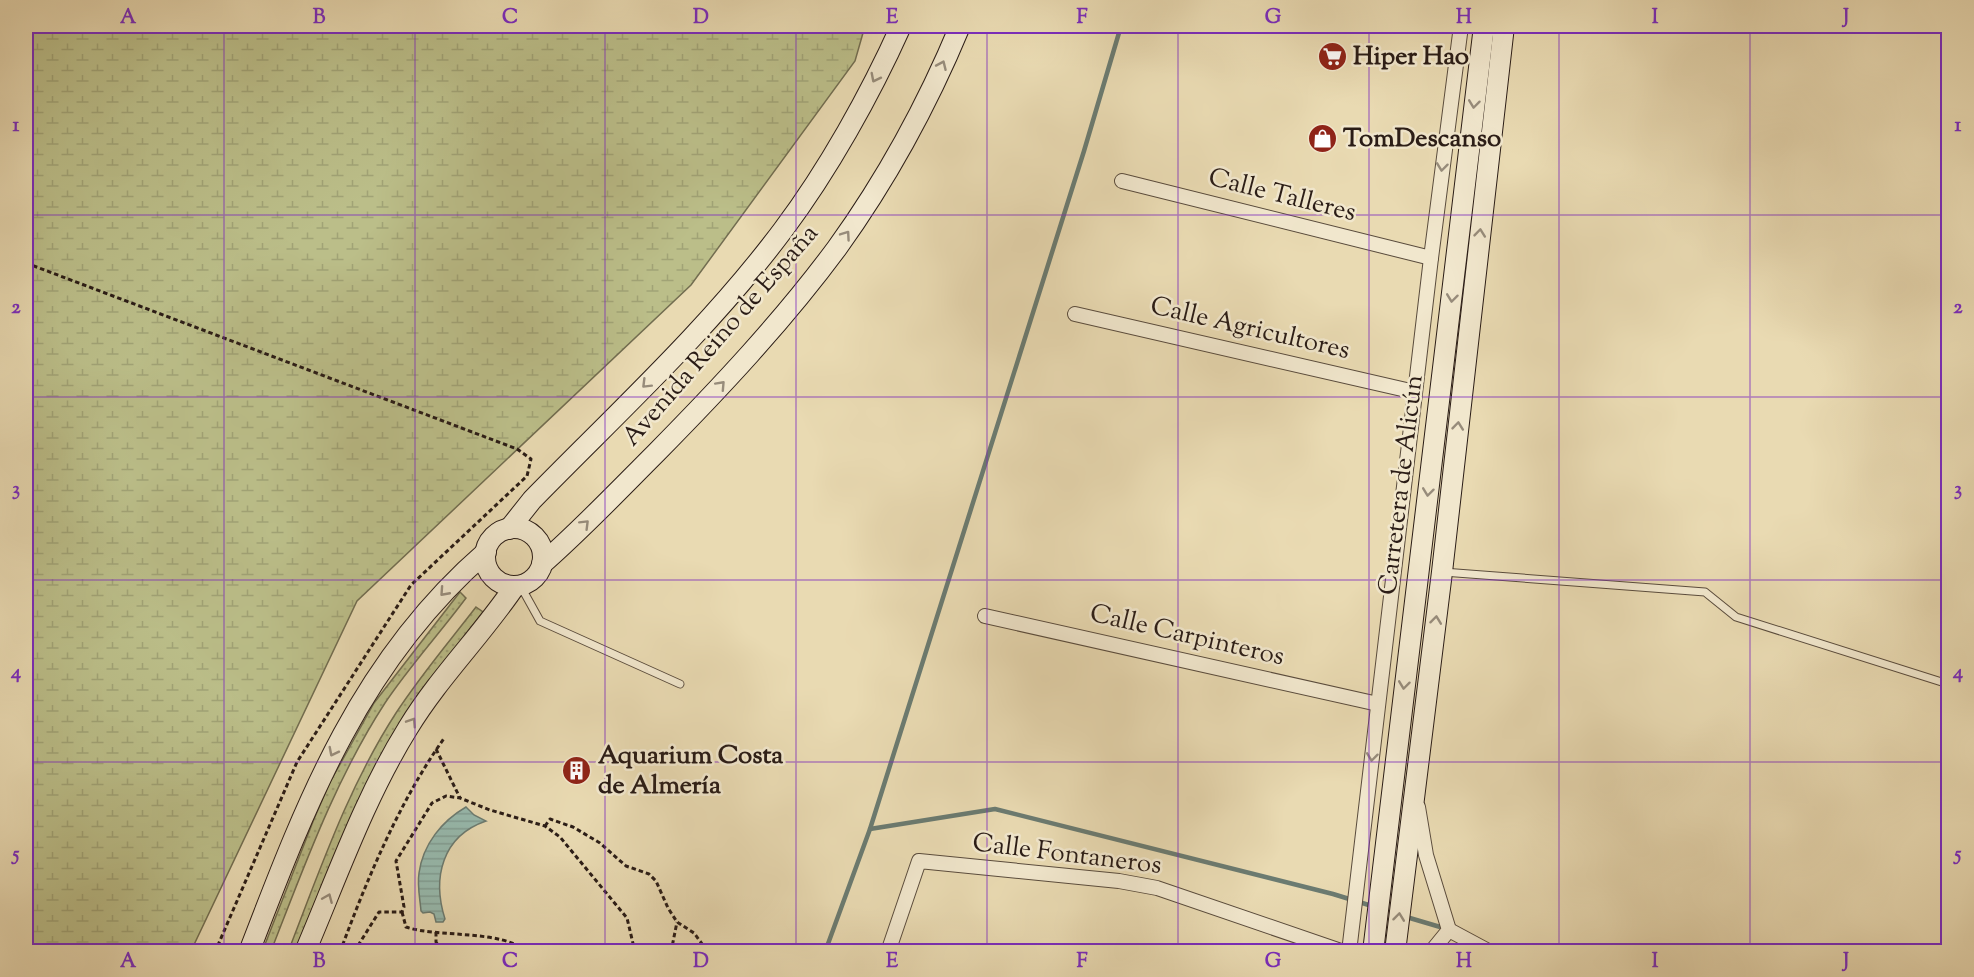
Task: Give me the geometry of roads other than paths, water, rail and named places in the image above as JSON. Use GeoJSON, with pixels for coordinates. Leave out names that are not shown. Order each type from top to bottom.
{"type":"FeatureCollection","features":[{"type":"Feature","properties":{"kind":"street","name":"Avenida Reino de España"},"geometry":{"type":"LineString","coordinates":[[508,529],[532,500],[740,285],[784,230],[839,144],[871,87],[900,26]]}},
{"type":"Feature","properties":{"kind":"street","name":"Avenida Reino de España"},"geometry":{"type":"LineString","coordinates":[[542,564],[594,515],[723,383],[836,249],[869,202],[898,152],[932,88],[960,26]]}},
{"type":"Feature","properties":{"kind":"street"},"geometry":{"type":"LineString","coordinates":[[1349,951],[1431,258],[1461,26]]}},
{"type":"Feature","properties":{"kind":"street","name":"Carretera de Alicún"},"geometry":{"type":"LineString","coordinates":[[1374,942],[1484,26]]}},
{"type":"Feature","properties":{"kind":"street","name":"Carretera de Alicún"},"geometry":{"type":"LineString","coordinates":[[1395,950],[1442,572],[1504,26]]}},
{"type":"Feature","properties":{"kind":"street","name":"Calle Talleres"},"geometry":{"type":"LineString","coordinates":[[1122,181],[1431,258]]}},
{"type":"Feature","properties":{"kind":"street","name":"Calle Agricultores"},"geometry":{"type":"LineString","coordinates":[[1075,314],[1415,392]]}},
{"type":"Feature","properties":{"kind":"street"},"geometry":{"type":"LineString","coordinates":[[249,951],[291,842],[314,790],[356,709],[378,675],[428,610],[457,578],[486,552],[492,539],[500,533],[508,529],[528,532],[541,546],[542,564],[532,580],[518,585],[506,585],[497,581],[491,574],[487,566],[486,552]]}},
{"type":"Feature","properties":{"kind":"street"},"geometry":{"type":"LineString","coordinates":[[305,951],[390,758],[423,704],[518,585]]}},
{"type":"Feature","properties":{"kind":"street","name":"Calle Carpinteros"},"geometry":{"type":"LineString","coordinates":[[985,616],[1378,704]]}},
{"type":"Feature","properties":{"kind":"street"},"geometry":{"type":"LineString","coordinates":[[1415,784],[1426,855],[1449,930],[1490,951]]}},
{"type":"Feature","properties":{"kind":"street","name":"Calle Fontaneros"},"geometry":{"type":"LineString","coordinates":[[888,951],[919,861],[1119,881],[1157,888],[1344,951]]}},
{"type":"Feature","properties":{"kind":"street"},"geometry":{"type":"LineString","coordinates":[[1431,951],[1449,930]]}},
{"type":"Feature","properties":{"kind":"lane"},"geometry":{"type":"LineString","coordinates":[[1442,572],[1705,592],[1736,617],[1948,684]]}},
{"type":"Feature","properties":{"kind":"lane"},"geometry":{"type":"LineString","coordinates":[[518,585],[540,621],[680,684]]}},
{"type":"Feature","properties":{"kind":"water"},"geometry":{"type":"Polygon","coordinates":[[[466,807],[474,815],[486,821],[459,837],[444,860],[440,888],[445,919],[443,922],[436,922],[434,914],[421,911],[418,882],[421,862],[435,834],[449,819],[466,807]]]}},
{"type":"Feature","properties":{"kind":"waterway"},"geometry":{"type":"LineString","coordinates":[[825,952],[870,829],[1084,151],[1121,26]]}},
{"type":"Feature","properties":{"kind":"waterway"},"geometry":{"type":"LineString","coordinates":[[870,829],[995,809],[1333,894],[1372,906]]}},
{"type":"Feature","properties":{"kind":"waterway"},"geometry":{"type":"LineString","coordinates":[[1403,916],[1447,929]]}},
{"type":"Feature","properties":{"kind":"place","name":"Hiper Hao"},"geometry":{"type":"Point","coordinates":[1332,57]}},
{"type":"Feature","properties":{"kind":"place","name":"TomDescanso"},"geometry":{"type":"Point","coordinates":[1322,139]}},
{"type":"Feature","properties":{"kind":"place","name":"Aquarium Costa de Almería"},"geometry":{"type":"Point","coordinates":[577,771]}}]}
